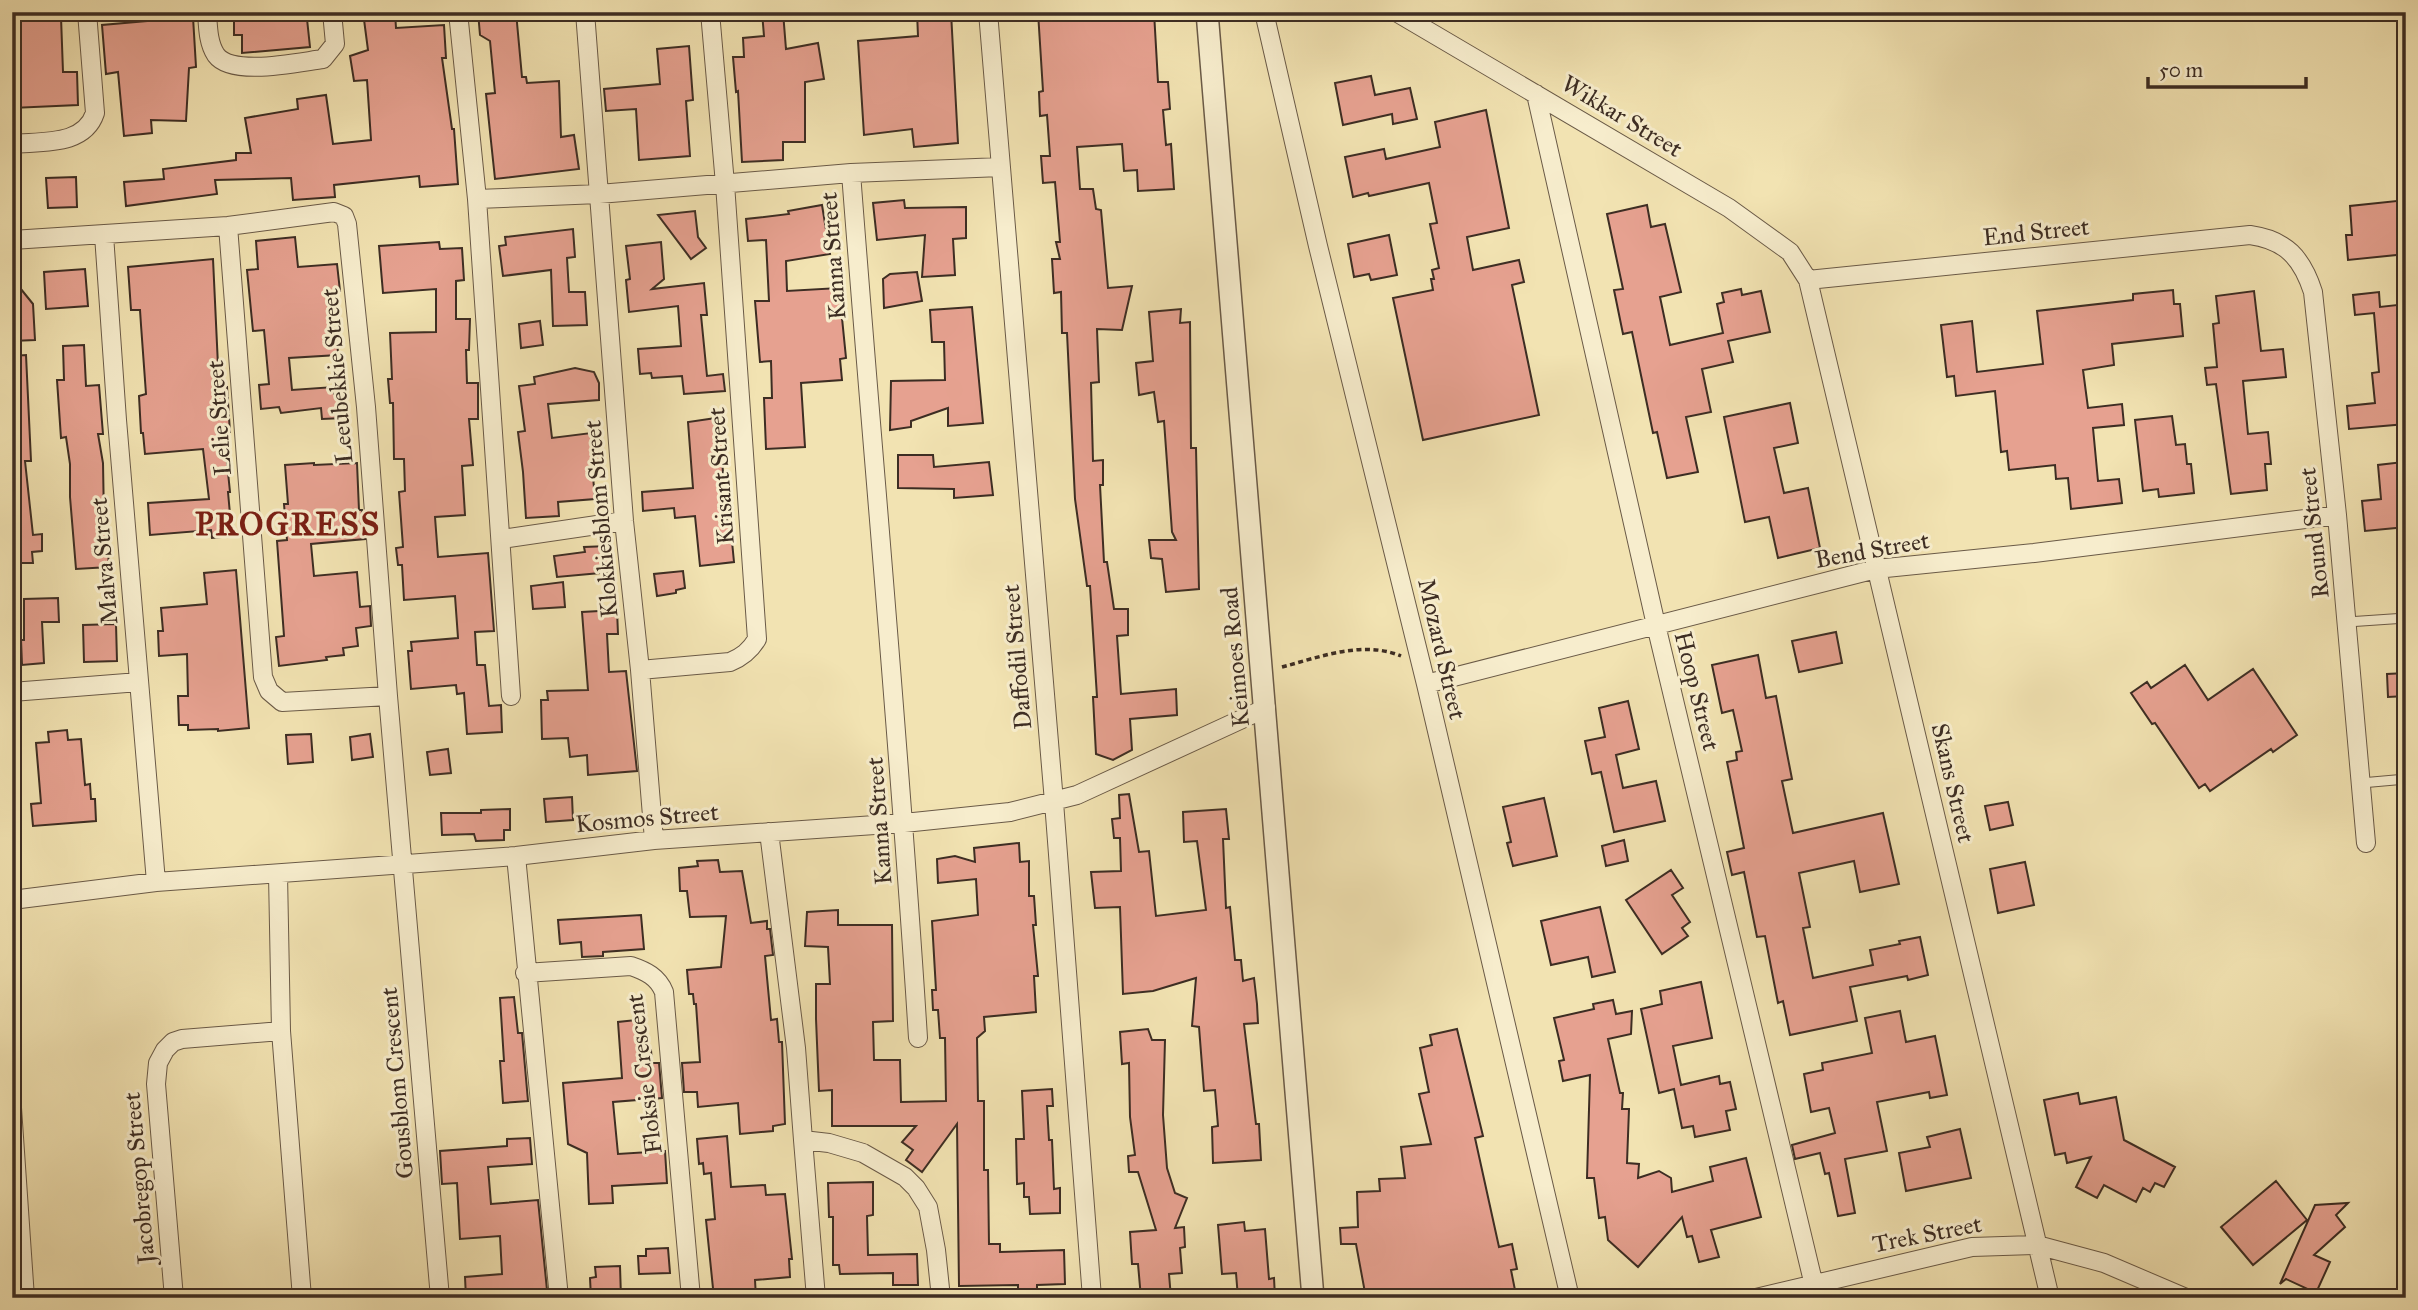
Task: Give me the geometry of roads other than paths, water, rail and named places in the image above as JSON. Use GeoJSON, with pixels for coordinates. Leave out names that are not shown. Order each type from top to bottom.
{"type":"FeatureCollection","features":[{"type":"Feature","properties":{"kind":"street"},"geometry":{"type":"LineString","coordinates":[[12,144],[80,135],[91,125],[94,113],[86,12]]}},
{"type":"Feature","properties":{"kind":"street"},"geometry":{"type":"LineString","coordinates":[[207,12],[209,38],[215,53],[227,64],[247,67],[323,59],[335,44],[332,12]]}},
{"type":"Feature","properties":{"kind":"street"},"geometry":{"type":"LineString","coordinates":[[458,12],[477,199],[511,696]]}},
{"type":"Feature","properties":{"kind":"street","name":"Klokkiesblom Street"},"geometry":{"type":"LineString","coordinates":[[585,12],[624,521],[654,840]]}},
{"type":"Feature","properties":{"kind":"street"},"geometry":{"type":"LineString","coordinates":[[710,12],[725,184]]}},
{"type":"Feature","properties":{"kind":"street","name":"Daffodil Street"},"geometry":{"type":"LineString","coordinates":[[988,12],[1054,802],[1092,1298]]}},
{"type":"Feature","properties":{"kind":"street","name":"Keimoes Road"},"geometry":{"type":"LineString","coordinates":[[1207,12],[1313,1298]]}},
{"type":"Feature","properties":{"kind":"street","name":"Mozard Street"},"geometry":{"type":"LineString","coordinates":[[1264,12],[1424,675],[1479,920],[1570,1298]]}},
{"type":"Feature","properties":{"kind":"street","name":"Wikkar Street"},"geometry":{"type":"LineString","coordinates":[[1396,12],[1729,208],[1790,252],[1808,280]]}},
{"type":"Feature","properties":{"kind":"street","name":"Hoop Street"},"geometry":{"type":"LineString","coordinates":[[1536,94],[1656,625],[1815,1291]]}},
{"type":"Feature","properties":{"kind":"street"},"geometry":{"type":"LineString","coordinates":[[851,173],[1001,167]]}},
{"type":"Feature","properties":{"kind":"street","name":"Kanna Street"},"geometry":{"type":"LineString","coordinates":[[477,199],[599,194],[851,173],[904,823],[918,1038]]}},
{"type":"Feature","properties":{"kind":"street","name":"Krisant Street"},"geometry":{"type":"LineString","coordinates":[[640,670],[730,662],[742,657],[757,639],[725,184]]}},
{"type":"Feature","properties":{"kind":"street","name":"Leeubekkie Street"},"geometry":{"type":"LineString","coordinates":[[12,240],[228,226],[334,212],[344,216],[366,407],[402,864]]}},
{"type":"Feature","properties":{"kind":"street","name":"Lelie Street"},"geometry":{"type":"LineString","coordinates":[[228,226],[263,677],[269,691],[282,702],[388,696]]}},
{"type":"Feature","properties":{"kind":"street","name":"Malva Street"},"geometry":{"type":"LineString","coordinates":[[104,235],[156,882]]}},
{"type":"Feature","properties":{"kind":"street","name":"End Street"},"geometry":{"type":"LineString","coordinates":[[1808,280],[2250,235],[2269,237]]}},
{"type":"Feature","properties":{"kind":"street","name":"Round Street"},"geometry":{"type":"LineString","coordinates":[[2269,237],[2292,254],[2305,268],[2314,292],[2366,843]]}},
{"type":"Feature","properties":{"kind":"street","name":"Skans Street"},"geometry":{"type":"LineString","coordinates":[[1808,280],[2050,1298]]}},
{"type":"Feature","properties":{"kind":"street","name":"Bend Street"},"geometry":{"type":"LineString","coordinates":[[1424,675],[1656,625],[1876,569],[2034,553],[2337,515]]}},
{"type":"Feature","properties":{"kind":"street"},"geometry":{"type":"LineString","coordinates":[[502,539],[624,521]]}},
{"type":"Feature","properties":{"kind":"street"},"geometry":{"type":"LineString","coordinates":[[12,692],[139,682]]}},
{"type":"Feature","properties":{"kind":"street","name":"Kosmos Street"},"geometry":{"type":"LineString","coordinates":[[12,900],[156,882],[516,856],[654,840],[904,823],[1010,812],[1077,795],[1266,708]]}},
{"type":"Feature","properties":{"kind":"street"},"geometry":{"type":"LineString","coordinates":[[769,832],[796,1048],[816,1298]]}},
{"type":"Feature","properties":{"kind":"street"},"geometry":{"type":"LineString","coordinates":[[516,856],[559,1298]]}},
{"type":"Feature","properties":{"kind":"street","name":"Gousblom Crescent"},"geometry":{"type":"LineString","coordinates":[[402,864],[440,1298]]}},
{"type":"Feature","properties":{"kind":"street"},"geometry":{"type":"LineString","coordinates":[[278,874],[281,1031],[302,1298]]}},
{"type":"Feature","properties":{"kind":"street","name":"Floksie Crescent"},"geometry":{"type":"LineString","coordinates":[[526,973],[631,966],[660,981],[664,992],[691,1298]]}},
{"type":"Feature","properties":{"kind":"street","name":"Jacobregop Street"},"geometry":{"type":"LineString","coordinates":[[174,1298],[156,1097],[158,1063],[169,1045],[182,1039],[281,1031]]}},
{"type":"Feature","properties":{"kind":"street"},"geometry":{"type":"LineString","coordinates":[[12,1108],[25,1298]]}},
{"type":"Feature","properties":{"kind":"street"},"geometry":{"type":"LineString","coordinates":[[803,1140],[829,1143],[863,1153],[905,1177],[916,1188],[928,1207],[941,1298]]}},
{"type":"Feature","properties":{"kind":"street","name":"Trek Street"},"geometry":{"type":"LineString","coordinates":[[1756,1298],[1815,1291],[1972,1247],[2037,1245],[2104,1263],[2186,1298]]}},
{"type":"Feature","properties":{"kind":"lane"},"geometry":{"type":"LineString","coordinates":[[2347,622],[2406,618]]}},
{"type":"Feature","properties":{"kind":"lane"},"geometry":{"type":"LineString","coordinates":[[2361,783],[2406,779]]}},
{"type":"Feature","properties":{"kind":"district","name":"PROGRESS"},"geometry":{"type":"Point","coordinates":[288,524]}}]}
